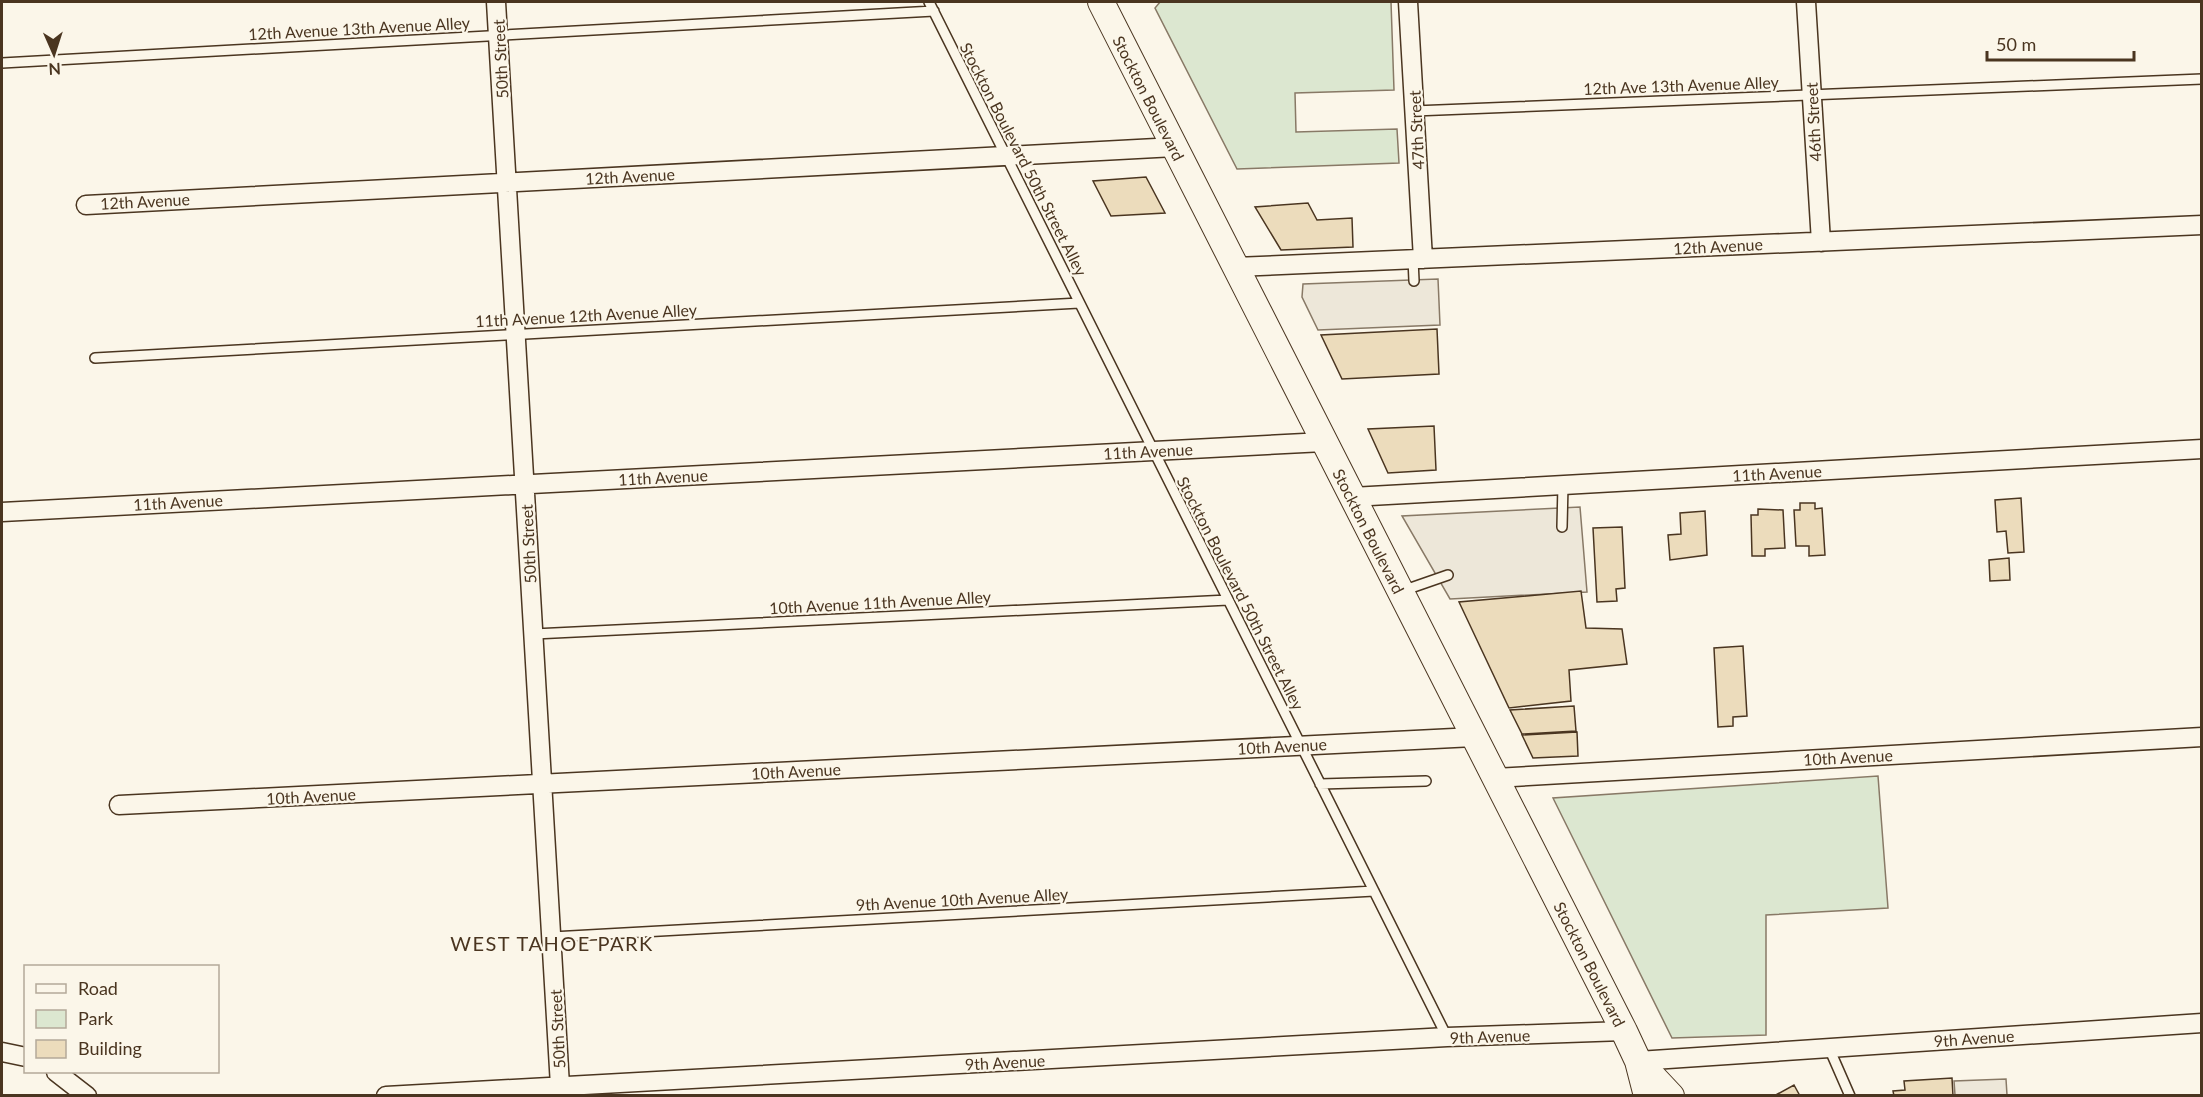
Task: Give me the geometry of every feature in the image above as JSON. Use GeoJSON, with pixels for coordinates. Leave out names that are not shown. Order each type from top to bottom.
{"type":"FeatureCollection","features":[{"type":"Feature","properties":{"kind":"main road","name":"Stockton Boulevard"},"geometry":{"type":"LineString","coordinates":[[1101,2],[1624,1031],[1638,1061],[1647,1095]]}},
{"type":"Feature","properties":{"kind":"main road","name":"Stockton Boulevard"},"geometry":{"type":"LineString","coordinates":[[1638,1061],[1671,1095]]}},
{"type":"Feature","properties":{"kind":"street","name":"50th Street"},"geometry":{"type":"LineString","coordinates":[[496,2],[560,1086]]}},
{"type":"Feature","properties":{"kind":"street","name":"47th Street"},"geometry":{"type":"LineString","coordinates":[[1408,2],[1418,259]]}},
{"type":"Feature","properties":{"kind":"street","name":"46th Street"},"geometry":{"type":"LineString","coordinates":[[1806,2],[1821,242]]}},
{"type":"Feature","properties":{"kind":"street","name":"12th Avenue"},"geometry":{"type":"LineString","coordinates":[[86,204],[1175,147]]}},
{"type":"Feature","properties":{"kind":"street","name":"12th Avenue"},"geometry":{"type":"LineString","coordinates":[[1235,267],[2202,225]]}},
{"type":"Feature","properties":{"kind":"street","name":"11th Avenue"},"geometry":{"type":"LineString","coordinates":[[2,512],[1324,442]]}},
{"type":"Feature","properties":{"kind":"street","name":"11th Avenue"},"geometry":{"type":"LineString","coordinates":[[1352,497],[2202,449]]}},
{"type":"Feature","properties":{"kind":"street","name":"10th Avenue"},"geometry":{"type":"LineString","coordinates":[[119,805],[1474,737]]}},
{"type":"Feature","properties":{"kind":"street","name":"10th Avenue"},"geometry":{"type":"LineString","coordinates":[[1495,778],[2202,737]]}},
{"type":"Feature","properties":{"kind":"street","name":"9th Avenue"},"geometry":{"type":"LineString","coordinates":[[1638,1061],[2202,1023]]}},
{"type":"Feature","properties":{"kind":"street","name":"9th Avenue"},"geometry":{"type":"LineString","coordinates":[[386,1095],[1447,1037],[1624,1031]]}},
{"type":"Feature","properties":{"kind":"street"},"geometry":{"type":"LineString","coordinates":[[2,1052],[24,1057]]}},
{"type":"Feature","properties":{"kind":"street"},"geometry":{"type":"LineString","coordinates":[[59,1073],[87,1095]]}},
{"type":"Feature","properties":{"kind":"lane","name":"Stockton Boulevard 50th Street Alley"},"geometry":{"type":"LineString","coordinates":[[929,2],[1447,1037]]}},
{"type":"Feature","properties":{"kind":"lane","name":"12th Avenue 13th Avenue Alley"},"geometry":{"type":"LineString","coordinates":[[2,63],[934,11]]}},
{"type":"Feature","properties":{"kind":"lane","name":"12th Ave 13th Avenue Alley"},"geometry":{"type":"LineString","coordinates":[[1414,111],[2202,79]]}},
{"type":"Feature","properties":{"kind":"lane"},"geometry":{"type":"LineString","coordinates":[[1414,281],[1418,259]]}},
{"type":"Feature","properties":{"kind":"lane","name":"11th Avenue 12th Avenue Alley"},"geometry":{"type":"LineString","coordinates":[[95,358],[1079,303]]}},
{"type":"Feature","properties":{"kind":"lane"},"geometry":{"type":"LineString","coordinates":[[1562,527],[1563,484]]}},
{"type":"Feature","properties":{"kind":"lane"},"geometry":{"type":"LineString","coordinates":[[1400,591],[1448,575]]}},
{"type":"Feature","properties":{"kind":"lane","name":"10th Avenue 11th Avenue Alley"},"geometry":{"type":"LineString","coordinates":[[534,634],[1228,600]]}},
{"type":"Feature","properties":{"kind":"lane"},"geometry":{"type":"LineString","coordinates":[[1320,784],[1426,781]]}},
{"type":"Feature","properties":{"kind":"lane","name":"9th Avenue 10th Avenue Alley"},"geometry":{"type":"LineString","coordinates":[[552,937],[1374,891]]}},
{"type":"Feature","properties":{"kind":"lane"},"geometry":{"type":"LineString","coordinates":[[1829,1048],[1850,1095]]}},
{"type":"Feature","properties":{"kind":"green space"},"geometry":{"type":"Polygon","coordinates":[[[1160,2],[1391,2],[1394,90],[1295,93],[1296,132],[1397,129],[1399,163],[1237,169],[1155,8],[1160,2]]]}},
{"type":"Feature","properties":{"kind":"green space"},"geometry":{"type":"Polygon","coordinates":[[[1878,776],[1888,908],[1766,915],[1766,1035],[1672,1038],[1553,798],[1878,776]]]}},
{"type":"Feature","properties":{"kind":"shaded area"},"geometry":{"type":"Polygon","coordinates":[[[1438,279],[1440,325],[1318,330],[1302,297],[1303,284],[1438,279]]]}},
{"type":"Feature","properties":{"kind":"shaded area"},"geometry":{"type":"Polygon","coordinates":[[[1580,507],[1587,592],[1450,599],[1402,516],[1580,507]]]}},
{"type":"Feature","properties":{"kind":"shaded area"},"geometry":{"type":"Polygon","coordinates":[[[2006,1079],[2007,1095],[1955,1095],[1954,1081],[2006,1079]]]}},
{"type":"Feature","properties":{"kind":"building"},"geometry":{"type":"Polygon","coordinates":[[[1146,177],[1165,213],[1111,216],[1093,181],[1146,177]]]}},
{"type":"Feature","properties":{"kind":"building"},"geometry":{"type":"Polygon","coordinates":[[[1308,203],[1317,220],[1352,218],[1353,247],[1281,250],[1255,207],[1308,203]]]}},
{"type":"Feature","properties":{"kind":"building"},"geometry":{"type":"Polygon","coordinates":[[[1437,329],[1439,374],[1342,379],[1321,335],[1437,329]]]}},
{"type":"Feature","properties":{"kind":"building"},"geometry":{"type":"Polygon","coordinates":[[[1434,426],[1436,470],[1388,473],[1368,429],[1434,426]]]}},
{"type":"Feature","properties":{"kind":"building"},"geometry":{"type":"Polygon","coordinates":[[[2021,498],[2024,552],[2008,553],[2006,531],[1997,532],[1995,500],[2021,498]]]}},
{"type":"Feature","properties":{"kind":"building"},"geometry":{"type":"Polygon","coordinates":[[[1800,503],[1815,503],[1815,509],[1822,508],[1825,555],[1809,556],[1809,546],[1796,546],[1794,510],[1800,510],[1800,503]]]}},
{"type":"Feature","properties":{"kind":"building"},"geometry":{"type":"Polygon","coordinates":[[[1758,509],[1783,510],[1785,548],[1765,549],[1765,556],[1752,556],[1751,515],[1758,515],[1758,509]]]}},
{"type":"Feature","properties":{"kind":"building"},"geometry":{"type":"Polygon","coordinates":[[[1705,511],[1707,555],[1670,560],[1668,535],[1681,534],[1680,513],[1705,511]]]}},
{"type":"Feature","properties":{"kind":"building"},"geometry":{"type":"Polygon","coordinates":[[[1622,527],[1625,588],[1616,589],[1617,601],[1597,602],[1593,528],[1622,527]]]}},
{"type":"Feature","properties":{"kind":"building"},"geometry":{"type":"Polygon","coordinates":[[[2009,558],[2010,580],[1990,581],[1989,560],[2009,558]]]}},
{"type":"Feature","properties":{"kind":"building"},"geometry":{"type":"Polygon","coordinates":[[[1581,591],[1586,628],[1622,629],[1627,664],[1569,670],[1571,701],[1509,708],[1459,602],[1581,591]]]}},
{"type":"Feature","properties":{"kind":"building"},"geometry":{"type":"Polygon","coordinates":[[[1743,646],[1747,716],[1733,717],[1733,726],[1718,727],[1714,648],[1743,646]]]}},
{"type":"Feature","properties":{"kind":"building"},"geometry":{"type":"Polygon","coordinates":[[[1574,706],[1576,731],[1522,734],[1510,710],[1574,706]]]}},
{"type":"Feature","properties":{"kind":"building"},"geometry":{"type":"Polygon","coordinates":[[[1577,732],[1578,756],[1533,758],[1522,735],[1577,732]]]}},
{"type":"Feature","properties":{"kind":"building"},"geometry":{"type":"Polygon","coordinates":[[[1952,1078],[1953,1096],[1894,1096],[1893,1091],[1905,1090],[1904,1081],[1952,1078]]]}},
{"type":"Feature","properties":{"kind":"building"},"geometry":{"type":"Polygon","coordinates":[[[1794,1085],[1800,1096],[1774,1096],[1794,1085]]]}},
{"type":"Feature","properties":{"kind":"district","name":"WEST TAHOE PARK"},"geometry":{"type":"Point","coordinates":[552,943]}}]}
